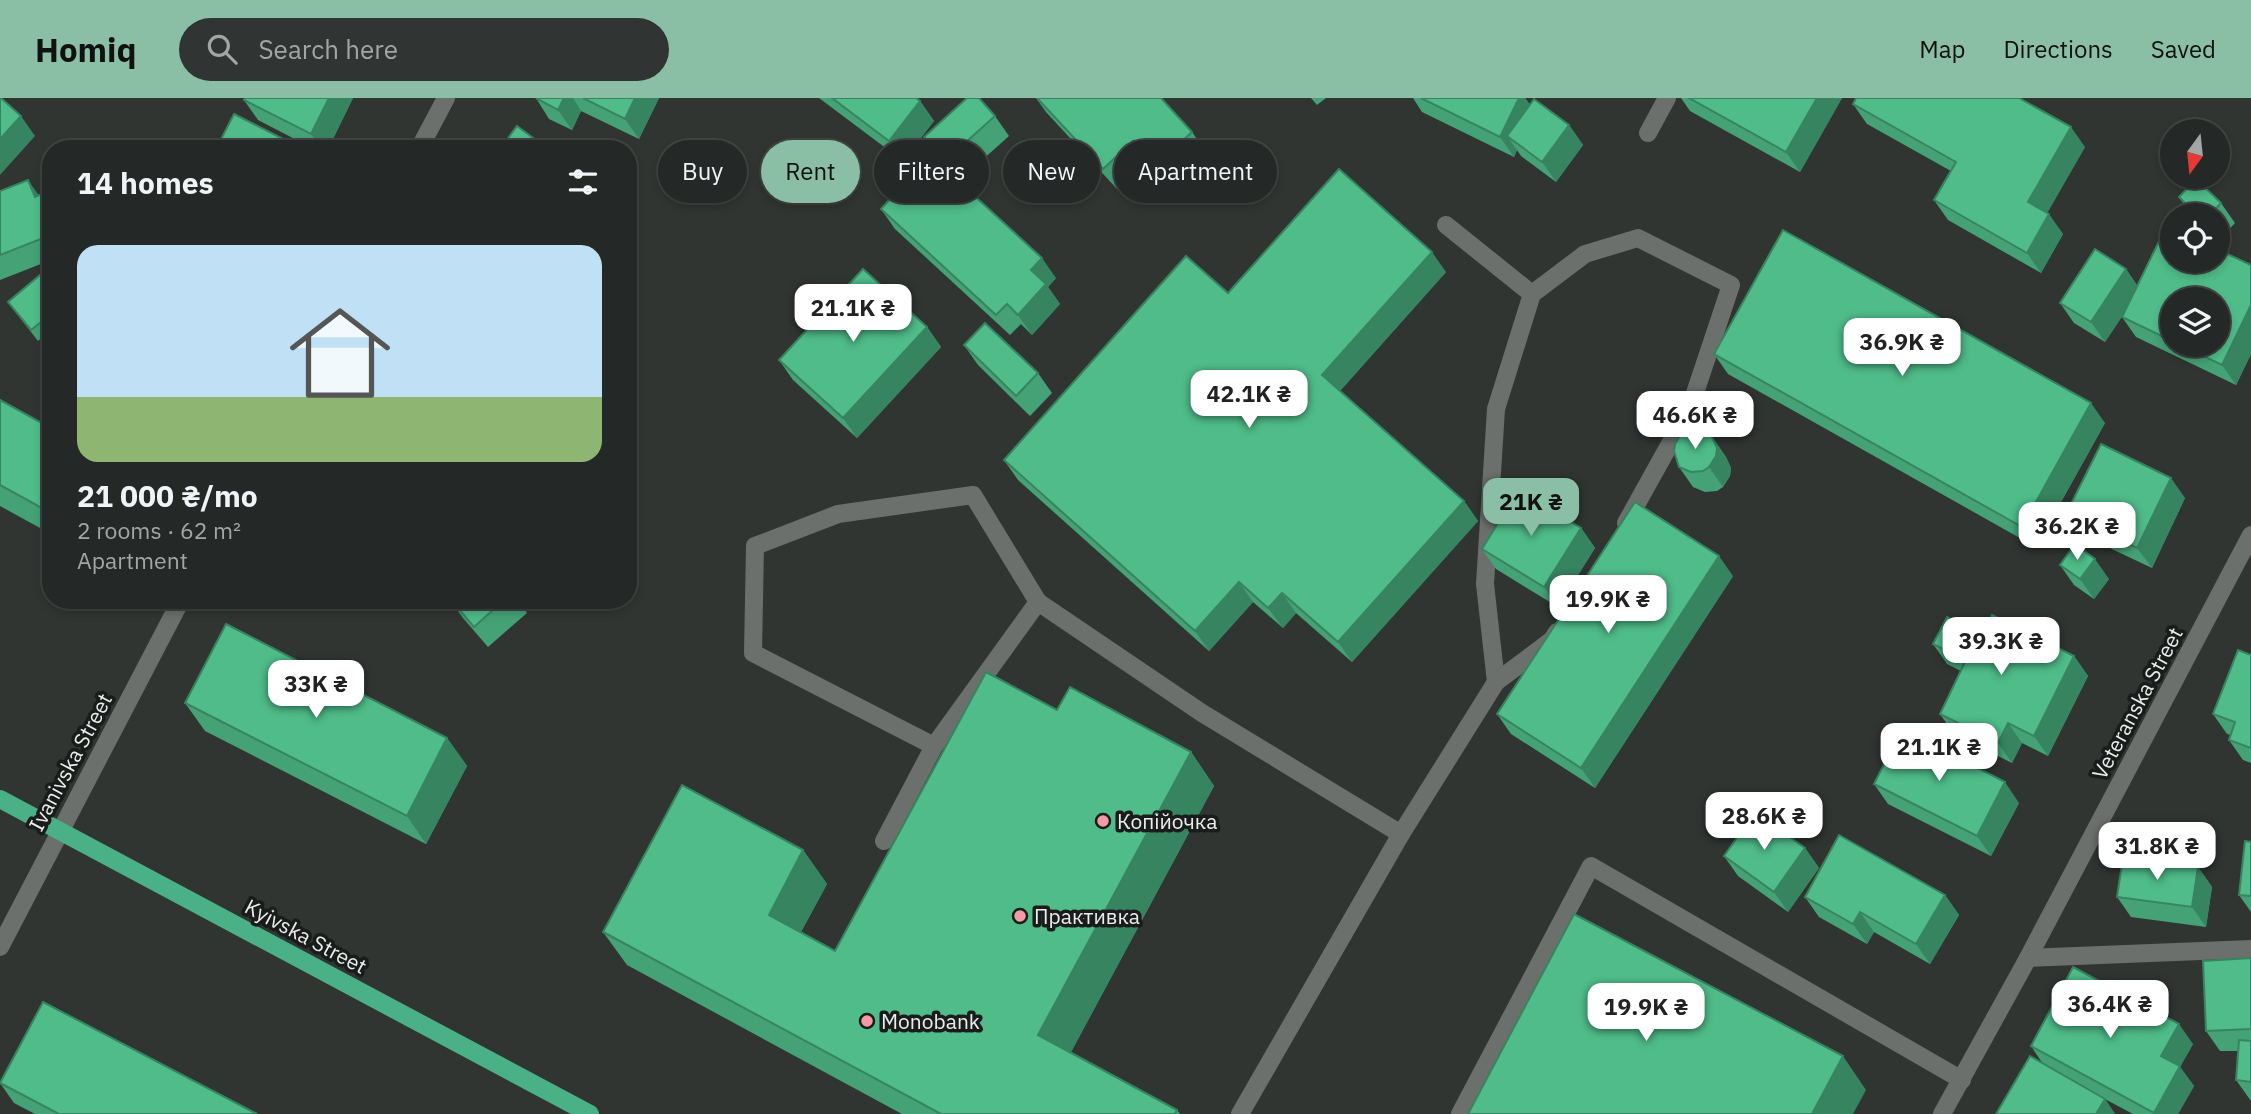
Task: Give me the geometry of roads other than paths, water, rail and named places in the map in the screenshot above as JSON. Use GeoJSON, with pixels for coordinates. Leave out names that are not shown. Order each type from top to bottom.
{"type":"FeatureCollection","features":[{"type":"Feature","properties":{"kind":"main road","name":"Kyivska Street"},"geometry":{"type":"LineString","coordinates":[[0,799],[590,1114]]}},
{"type":"Feature","properties":{"kind":"street"},"geometry":{"type":"LineString","coordinates":[[424,140],[446,98]]}},
{"type":"Feature","properties":{"kind":"street"},"geometry":{"type":"LineString","coordinates":[[1648,133],[1667,98]]}},
{"type":"Feature","properties":{"kind":"street"},"geometry":{"type":"LineString","coordinates":[[1446,225],[1532,294]]}},
{"type":"Feature","properties":{"kind":"street"},"geometry":{"type":"LineString","coordinates":[[1496,682],[1485,584],[1496,409],[1532,294],[1586,254],[1639,237],[1731,285],[1690,408],[1619,535]]}},
{"type":"Feature","properties":{"kind":"street"},"geometry":{"type":"LineString","coordinates":[[934,746],[753,653],[755,546],[838,514],[973,495],[1038,602],[1202,713],[1401,834]]}},
{"type":"Feature","properties":{"kind":"street","name":"Veteranska Street"},"geometry":{"type":"LineString","coordinates":[[1942,1114],[2028,958],[2251,535]]}},
{"type":"Feature","properties":{"kind":"street"},"geometry":{"type":"LineString","coordinates":[[884,841],[934,746],[1038,602]]}},
{"type":"Feature","properties":{"kind":"street","name":"Ivanivska Street"},"geometry":{"type":"LineString","coordinates":[[0,947],[176,609]]}},
{"type":"Feature","properties":{"kind":"street"},"geometry":{"type":"LineString","coordinates":[[1240,1114],[1401,834],[1496,682],[1552,640],[1567,616]]}},
{"type":"Feature","properties":{"kind":"street"},"geometry":{"type":"LineString","coordinates":[[1460,1114],[1591,866],[1962,1080]]}},
{"type":"Feature","properties":{"kind":"street"},"geometry":{"type":"LineString","coordinates":[[2028,958],[2251,949]]}},
{"type":"Feature","properties":{"kind":"place","name":"Копійочка"},"geometry":{"type":"Point","coordinates":[1103,821]}},
{"type":"Feature","properties":{"kind":"place","name":"Практивка"},"geometry":{"type":"Point","coordinates":[1020,916]}},
{"type":"Feature","properties":{"kind":"place","name":"Monobank"},"geometry":{"type":"Point","coordinates":[867,1021]}}]}
